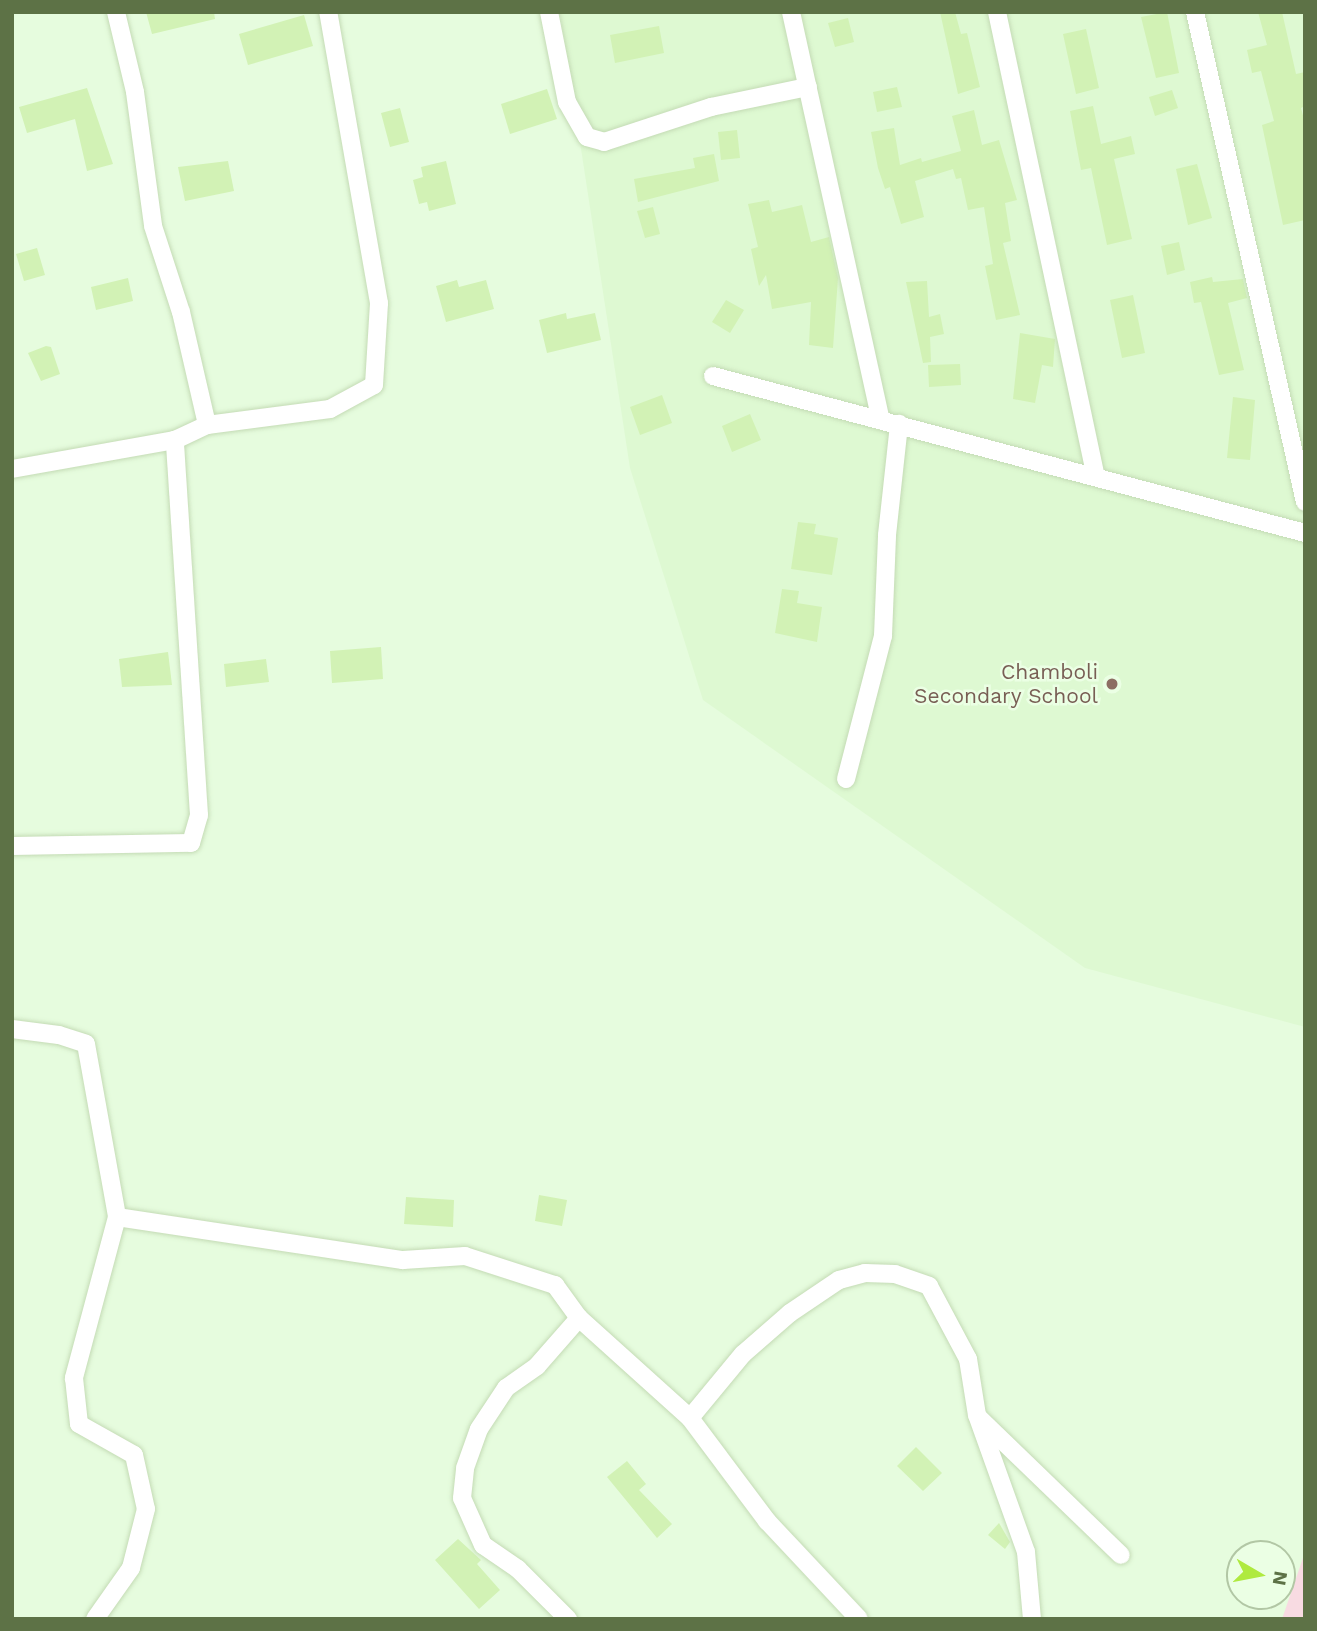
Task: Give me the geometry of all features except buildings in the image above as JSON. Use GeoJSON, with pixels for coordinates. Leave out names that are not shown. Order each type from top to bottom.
{"type":"FeatureCollection","features":[{"type":"Feature","properties":{"kind":"street"},"geometry":{"type":"LineString","coordinates":[[116,12],[135,92],[153,226],[181,312],[207,425]]}},
{"type":"Feature","properties":{"kind":"street"},"geometry":{"type":"LineString","coordinates":[[12,469],[175,440],[207,425],[330,409],[374,385],[379,303],[328,12]]}},
{"type":"Feature","properties":{"kind":"street"},"geometry":{"type":"LineString","coordinates":[[549,12],[567,102],[587,136],[604,142],[711,107],[808,87]]}},
{"type":"Feature","properties":{"kind":"street"},"geometry":{"type":"LineString","coordinates":[[792,12],[881,420]]}},
{"type":"Feature","properties":{"kind":"street"},"geometry":{"type":"LineString","coordinates":[[997,12],[1096,476]]}},
{"type":"Feature","properties":{"kind":"street"},"geometry":{"type":"LineString","coordinates":[[1195,12],[1305,502]]}},
{"type":"Feature","properties":{"kind":"street"},"geometry":{"type":"LineString","coordinates":[[713,376],[1305,533]]}},
{"type":"Feature","properties":{"kind":"street"},"geometry":{"type":"LineString","coordinates":[[846,779],[884,636],[887,536],[899,425]]}},
{"type":"Feature","properties":{"kind":"street"},"geometry":{"type":"LineString","coordinates":[[12,846],[191,843],[199,815],[175,440]]}},
{"type":"Feature","properties":{"kind":"street"},"geometry":{"type":"LineString","coordinates":[[12,1030],[59,1035],[86,1044],[117,1217],[74,1378],[79,1424],[134,1455],[146,1509],[131,1568],[95,1619]]}},
{"type":"Feature","properties":{"kind":"street"},"geometry":{"type":"LineString","coordinates":[[117,1217],[403,1260],[477,1259],[555,1285],[579,1318],[690,1418],[767,1521],[859,1619]]}},
{"type":"Feature","properties":{"kind":"street"},"geometry":{"type":"LineString","coordinates":[[690,1418],[744,1354],[790,1313],[839,1280],[864,1273],[895,1274],[929,1286],[968,1359],[977,1415],[1026,1552],[1032,1619]]}},
{"type":"Feature","properties":{"kind":"street"},"geometry":{"type":"LineString","coordinates":[[568,1619],[518,1569],[483,1545],[462,1499],[465,1468],[479,1429],[506,1388],[537,1366],[579,1318]]}},
{"type":"Feature","properties":{"kind":"street"},"geometry":{"type":"LineString","coordinates":[[977,1415],[1121,1555]]}},
{"type":"Feature","properties":{"kind":"shaded area"},"geometry":{"type":"Polygon","coordinates":[[[560,12],[1305,12],[1305,1027],[1085,968],[703,700],[630,468],[560,12]]]}},
{"type":"Feature","properties":{"kind":"shaded area"},"geometry":{"type":"Polygon","coordinates":[[[1305,1552],[1305,1619],[1282,1619],[1285,1610],[1296,1610],[1296,1578],[1305,1552]]]}},
{"type":"Feature","properties":{"kind":"place","name":"Chamboli Secondary School"},"geometry":{"type":"Point","coordinates":[1112,684]}}]}
